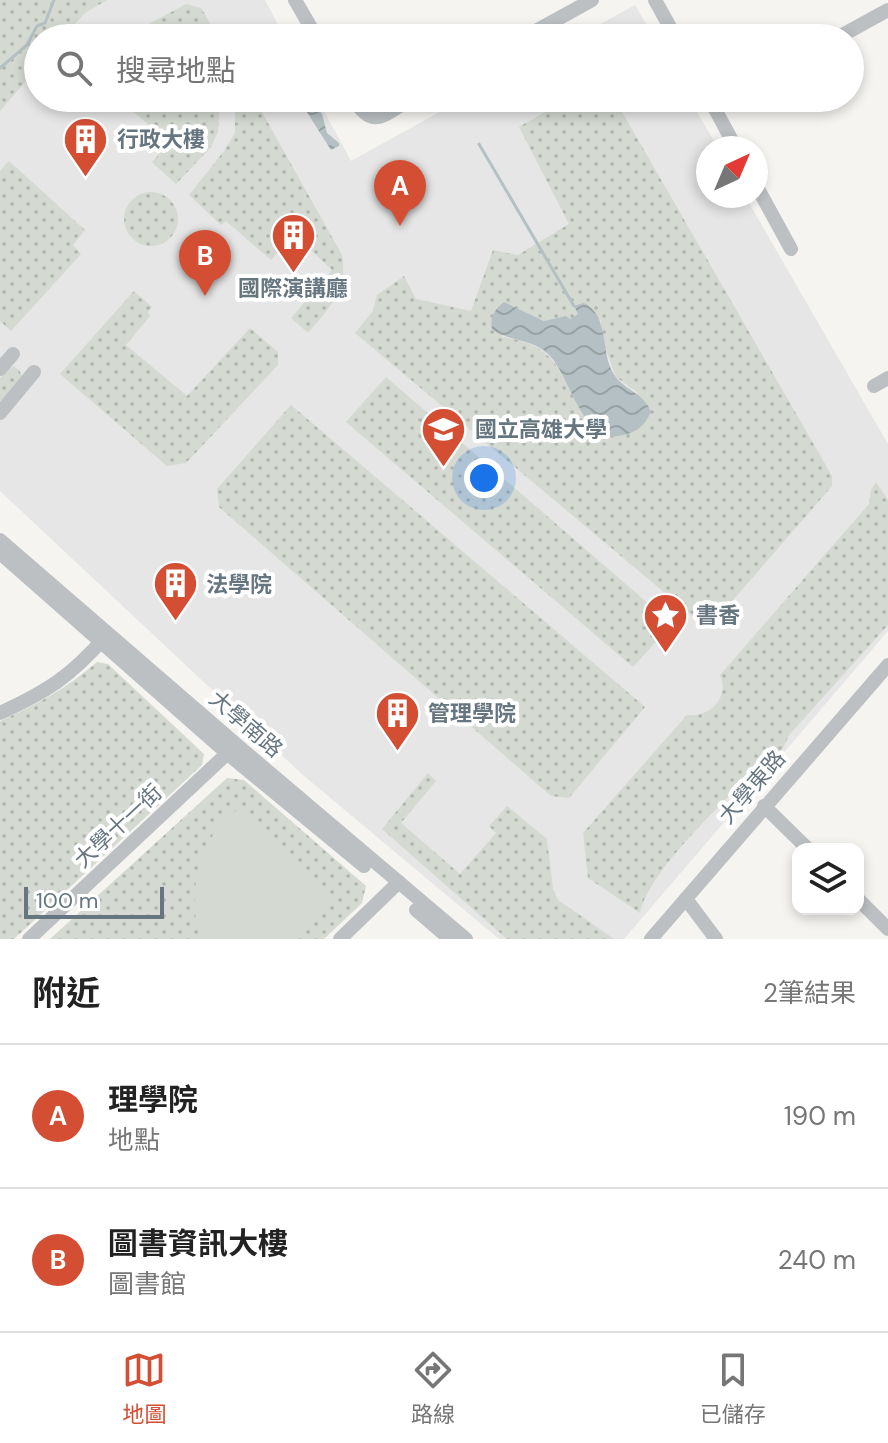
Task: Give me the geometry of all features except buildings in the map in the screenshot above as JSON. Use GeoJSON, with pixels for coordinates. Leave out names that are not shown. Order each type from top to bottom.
{"type":"FeatureCollection","features":[{"type":"Feature","properties":{"kind":"street"},"geometry":{"type":"LineString","coordinates":[[295,0],[309,24]]}},
{"type":"Feature","properties":{"kind":"street"},"geometry":{"type":"LineString","coordinates":[[548,24],[592,0]]}},
{"type":"Feature","properties":{"kind":"street"},"geometry":{"type":"LineString","coordinates":[[655,0],[668,24]]}},
{"type":"Feature","properties":{"kind":"street"},"geometry":{"type":"LineString","coordinates":[[862,24],[888,10]]}},
{"type":"Feature","properties":{"kind":"street"},"geometry":{"type":"LineString","coordinates":[[361,112],[368,118],[377,118],[388,112]]}},
{"type":"Feature","properties":{"kind":"street"},"geometry":{"type":"LineString","coordinates":[[717,112],[730,136]]}},
{"type":"Feature","properties":{"kind":"street"},"geometry":{"type":"LineString","coordinates":[[768,207],[791,249]]}},
{"type":"Feature","properties":{"kind":"street"},"geometry":{"type":"LineString","coordinates":[[0,369],[13,354]]}},
{"type":"Feature","properties":{"kind":"street"},"geometry":{"type":"LineString","coordinates":[[0,413],[34,372]]}},
{"type":"Feature","properties":{"kind":"street"},"geometry":{"type":"LineString","coordinates":[[874,386],[888,378]]}},
{"type":"Feature","properties":{"kind":"street","name":"大學南路"},"geometry":{"type":"LineString","coordinates":[[0,540],[232,749],[395,886],[466,939]]}},
{"type":"Feature","properties":{"kind":"street","name":"大學南路"},"geometry":{"type":"LineString","coordinates":[[0,553],[105,637]]}},
{"type":"Feature","properties":{"kind":"street"},"geometry":{"type":"LineString","coordinates":[[0,713],[51,688],[72,673],[105,637]]}},
{"type":"Feature","properties":{"kind":"street","name":"大學東路"},"geometry":{"type":"LineString","coordinates":[[651,939],[888,665]]}},
{"type":"Feature","properties":{"kind":"street","name":"大學十一街"},"geometry":{"type":"LineString","coordinates":[[29,939],[232,749]]}},
{"type":"Feature","properties":{"kind":"street"},"geometry":{"type":"LineString","coordinates":[[764,806],[802,843]]}},
{"type":"Feature","properties":{"kind":"street"},"geometry":{"type":"LineString","coordinates":[[340,939],[395,886]]}},
{"type":"Feature","properties":{"kind":"street","name":"大學南路"},"geometry":{"type":"LineString","coordinates":[[395,886],[450,939]]}},
{"type":"Feature","properties":{"kind":"street"},"geometry":{"type":"LineString","coordinates":[[686,899],[716,939]]}},
{"type":"Feature","properties":{"kind":"street"},"geometry":{"type":"LineString","coordinates":[[864,905],[888,929]]}},
{"type":"Feature","properties":{"kind":"shaded area","name":"國立高雄大學"},"geometry":{"type":"Polygon","coordinates":[[[0,0],[265,0],[278,24],[24,24],[24,112],[325,112],[351,161],[440,112],[697,112],[711,136],[696,136],[696,208],[752,208],[888,444],[888,631],[624,939],[499,939],[303,775],[0,491],[0,0]]]}},
{"type":"Feature","properties":{"kind":"shaded area"},"geometry":{"type":"Polygon","coordinates":[[[0,0],[107,0],[85,13],[75,24],[24,24],[24,83],[0,111],[0,0]]]}},
{"type":"Feature","properties":{"kind":"shaded area"},"geometry":{"type":"Polygon","coordinates":[[[186,4],[201,8],[211,24],[149,24],[186,4]]]}},
{"type":"Feature","properties":{"kind":"shaded area"},"geometry":{"type":"Polygon","coordinates":[[[635,5],[646,24],[600,24],[635,5]]]}},
{"type":"Feature","properties":{"kind":"shaded area"},"geometry":{"type":"Polygon","coordinates":[[[134,112],[219,112],[218,132],[211,147],[176,184],[152,162],[169,143],[134,112]]]}},
{"type":"Feature","properties":{"kind":"shaded area"},"geometry":{"type":"Polygon","coordinates":[[[235,112],[262,112],[342,255],[340,289],[308,333],[291,318],[332,270],[294,234],[271,260],[226,221],[221,225],[189,195],[235,133],[235,112]]]}},
{"type":"Feature","properties":{"kind":"shaded area"},"geometry":{"type":"Polygon","coordinates":[[[545,112],[622,112],[832,476],[832,486],[708,629],[355,333],[373,311],[377,295],[404,276],[416,299],[471,311],[493,250],[518,255],[569,224],[519,127],[545,112]],[[504,303],[502,337],[522,341],[548,356],[589,422],[638,393],[616,377],[601,336],[601,320],[578,314],[570,320],[566,316],[545,321],[504,303]]]}},
{"type":"Feature","properties":{"kind":"shaded area"},"geometry":{"type":"Polygon","coordinates":[[[9,161],[85,230],[73,245],[81,254],[11,331],[0,321],[0,171],[9,161]]]}},
{"type":"Feature","properties":{"kind":"shaded area"},"geometry":{"type":"Polygon","coordinates":[[[151,192],[162,194],[170,200],[176,208],[176,230],[170,238],[162,244],[151,246],[140,244],[132,238],[126,230],[124,219],[126,208],[132,200],[140,194],[151,192]]]}},
{"type":"Feature","properties":{"kind":"shaded area"},"geometry":{"type":"Polygon","coordinates":[[[134,291],[152,307],[148,312],[150,316],[126,345],[187,396],[250,328],[278,352],[278,365],[186,463],[167,466],[60,374],[134,291]]]}},
{"type":"Feature","properties":{"kind":"shaded area"},"geometry":{"type":"Polygon","coordinates":[[[13,366],[22,376],[0,402],[0,378],[13,366]]]}},
{"type":"Feature","properties":{"kind":"shaded area"},"geometry":{"type":"Polygon","coordinates":[[[386,377],[672,624],[633,667],[346,422],[386,377]]]}},
{"type":"Feature","properties":{"kind":"shaded area"},"geometry":{"type":"Polygon","coordinates":[[[291,405],[645,707],[569,798],[551,796],[219,507],[217,489],[291,405]]]}},
{"type":"Feature","properties":{"kind":"shaded area"},"geometry":{"type":"Polygon","coordinates":[[[876,482],[888,500],[888,625],[789,735],[775,758],[752,773],[688,839],[657,878],[640,913],[588,878],[583,833],[687,715],[703,713],[716,704],[722,691],[720,675],[869,504],[876,482]]]}},
{"type":"Feature","properties":{"kind":"shaded area"},"geometry":{"type":"Polygon","coordinates":[[[97,662],[108,664],[204,754],[202,765],[14,939],[0,939],[0,721],[51,695],[97,662]]]}},
{"type":"Feature","properties":{"kind":"shaded area"},"geometry":{"type":"Polygon","coordinates":[[[428,773],[436,781],[401,823],[460,874],[496,833],[489,826],[507,806],[547,839],[553,889],[558,900],[614,939],[507,939],[382,829],[428,773]]]}},
{"type":"Feature","properties":{"kind":"shaded area"},"geometry":{"type":"Polygon","coordinates":[[[227,778],[244,780],[366,886],[362,903],[324,939],[50,939],[227,778]]]}},
{"type":"Feature","properties":{"kind":"shaded area"},"geometry":{"type":"Polygon","coordinates":[[[241,806],[334,899],[291,939],[201,939],[195,912],[199,867],[218,828],[241,806]]]}},
{"type":"Feature","properties":{"kind":"water"},"geometry":{"type":"Polygon","coordinates":[[[307,112],[322,114],[327,133],[339,143],[331,150],[307,112]]]}},
{"type":"Feature","properties":{"kind":"water"},"geometry":{"type":"Polygon","coordinates":[[[504,302],[544,321],[566,316],[570,319],[578,314],[574,306],[584,303],[592,309],[598,317],[607,357],[615,376],[644,400],[651,412],[643,424],[624,435],[609,436],[597,430],[587,420],[548,354],[534,345],[492,329],[494,314],[504,302]]]}},
{"type":"Feature","properties":{"kind":"waterway"},"geometry":{"type":"LineString","coordinates":[[42,24],[54,0]]}},
{"type":"Feature","properties":{"kind":"waterway"},"geometry":{"type":"LineString","coordinates":[[0,68],[24,48]]}},
{"type":"Feature","properties":{"kind":"waterway"},"geometry":{"type":"LineString","coordinates":[[479,144],[574,306]]}},
{"type":"Feature","properties":{"kind":"place","name":"行政大樓"},"geometry":{"type":"Point","coordinates":[86,178]}},
{"type":"Feature","properties":{"kind":"place","name":"理學院"},"geometry":{"type":"Point","coordinates":[400,226]}},
{"type":"Feature","properties":{"kind":"place","name":"國際演講廳"},"geometry":{"type":"Point","coordinates":[293,274]}},
{"type":"Feature","properties":{"kind":"place","name":"圖書資訊大樓"},"geometry":{"type":"Point","coordinates":[205,296]}},
{"type":"Feature","properties":{"kind":"place","name":"國立高雄大學"},"geometry":{"type":"Point","coordinates":[444,468]}},
{"type":"Feature","properties":{"kind":"place","name":"法學院"},"geometry":{"type":"Point","coordinates":[175,623]}},
{"type":"Feature","properties":{"kind":"place","name":"書香"},"geometry":{"type":"Point","coordinates":[665,654]}},
{"type":"Feature","properties":{"kind":"place","name":"管理學院"},"geometry":{"type":"Point","coordinates":[397,752]}}]}
